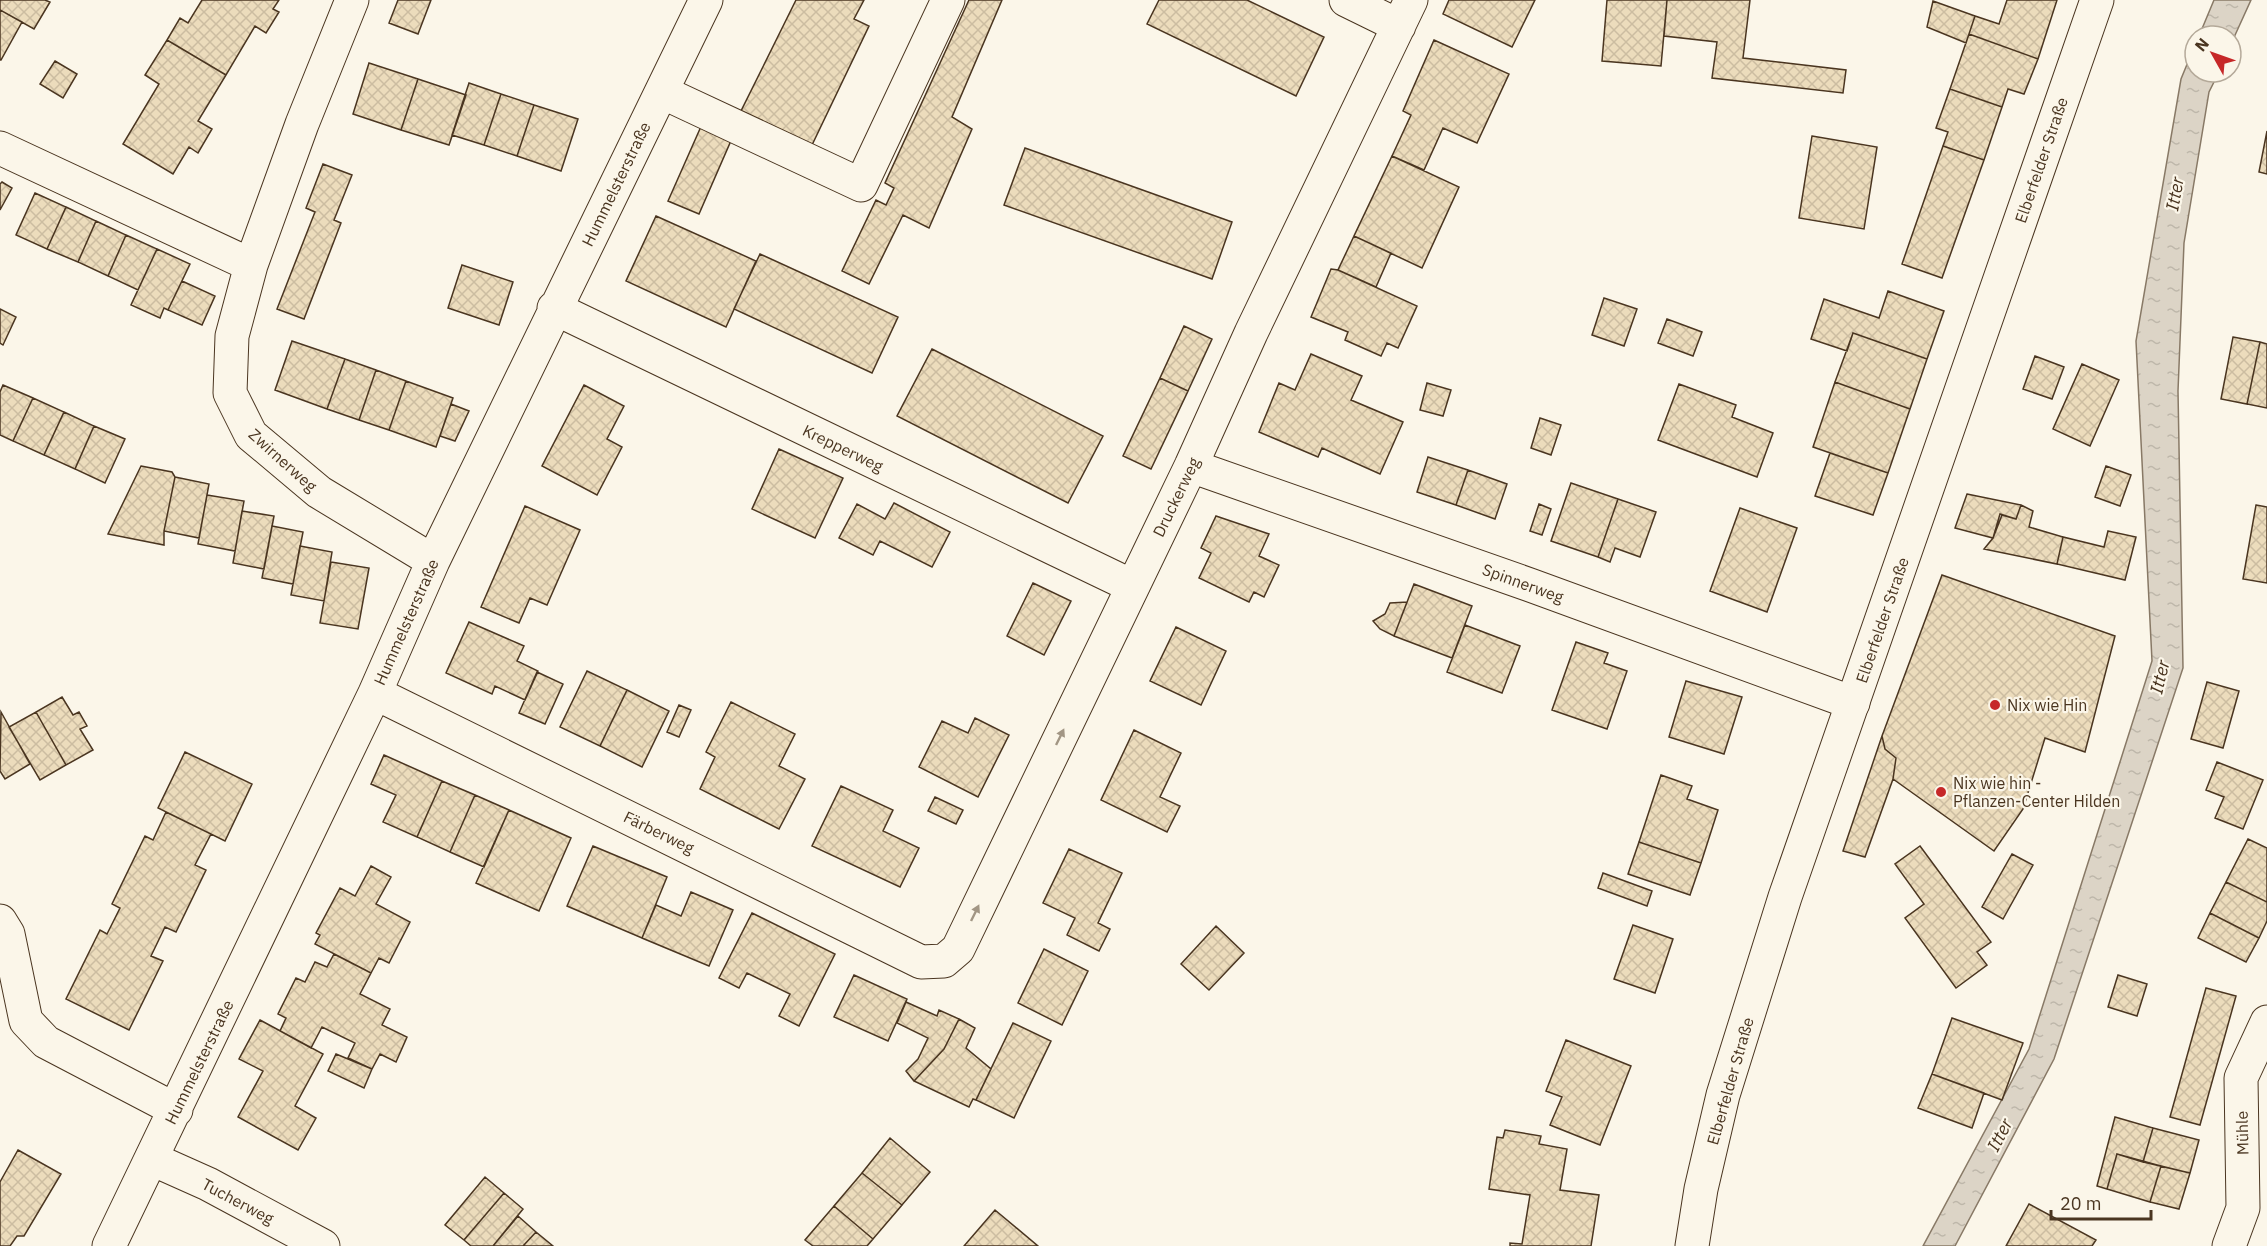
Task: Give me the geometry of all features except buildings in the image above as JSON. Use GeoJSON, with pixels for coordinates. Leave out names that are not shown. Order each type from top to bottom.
{"type":"FeatureCollection","features":[{"type":"Feature","properties":{"kind":"street","name":"Zwirnerweg"},"geometry":{"type":"LineString","coordinates":[[352,0],[302,124],[251,266],[231,336],[230,393],[251,435],[319,492],[433,561]]}},
{"type":"Feature","properties":{"kind":"street","name":"Hummelsterstraße"},"geometry":{"type":"LineString","coordinates":[[109,1246],[375,693],[433,561],[554,308],[706,0]]}},
{"type":"Feature","properties":{"kind":"street"},"geometry":{"type":"LineString","coordinates":[[662,92],[861,185],[948,0]]}},
{"type":"Feature","properties":{"kind":"street","name":"Druckerweg"},"geometry":{"type":"LineString","coordinates":[[944,962],[958,949],[1191,466],[1256,323],[1405,13],[1346,0]]}},
{"type":"Feature","properties":{"kind":"street","name":"Elberfelder Straße"},"geometry":{"type":"LineString","coordinates":[[1692,1246],[1701,1189],[1723,1095],[1785,897],[2097,0]]}},
{"type":"Feature","properties":{"kind":"street"},"geometry":{"type":"LineString","coordinates":[[0,148],[251,266]]}},
{"type":"Feature","properties":{"kind":"street","name":"Krepperweg"},"geometry":{"type":"LineString","coordinates":[[554,308],[1132,586]]}},
{"type":"Feature","properties":{"kind":"street","name":"Spinnerweg"},"geometry":{"type":"LineString","coordinates":[[1191,466],[1530,585],[1853,704]]}},
{"type":"Feature","properties":{"kind":"street","name":"Färberweg"},"geometry":{"type":"LineString","coordinates":[[375,693],[921,962],[944,962]]}},
{"type":"Feature","properties":{"kind":"street"},"geometry":{"type":"LineString","coordinates":[[0,921],[8,934],[26,1021],[46,1042],[176,1110]]}},
{"type":"Feature","properties":{"kind":"street","name":"Mühle"},"geometry":{"type":"LineString","coordinates":[[2235,1244],[2243,1208],[2241,1078],[2267,1022]]}},
{"type":"Feature","properties":{"kind":"street","name":"Tucherweg"},"geometry":{"type":"LineString","coordinates":[[152,1159],[208,1184],[323,1246]]}},
{"type":"Feature","properties":{"kind":"water"},"geometry":{"type":"Polygon","coordinates":[[[2214,0],[2251,0],[2240,24],[2204,24],[2214,0]]]}},
{"type":"Feature","properties":{"kind":"water","name":"Itter"},"geometry":{"type":"Polygon","coordinates":[[[2183,74],[2183,84],[2213,84],[2209,92],[2184,243],[2178,391],[2183,668],[2054,1059],[1955,1246],[1923,1246],[2029,1049],[2152,661],[2136,341],[2183,74]]]}},
{"type":"Feature","properties":{"kind":"place","name":"Nix wie Hin"},"geometry":{"type":"Point","coordinates":[1995,705]}},
{"type":"Feature","properties":{"kind":"place","name":"Nix wie hin - Pflanzen-Center Hilden"},"geometry":{"type":"Point","coordinates":[1941,792]}}]}
